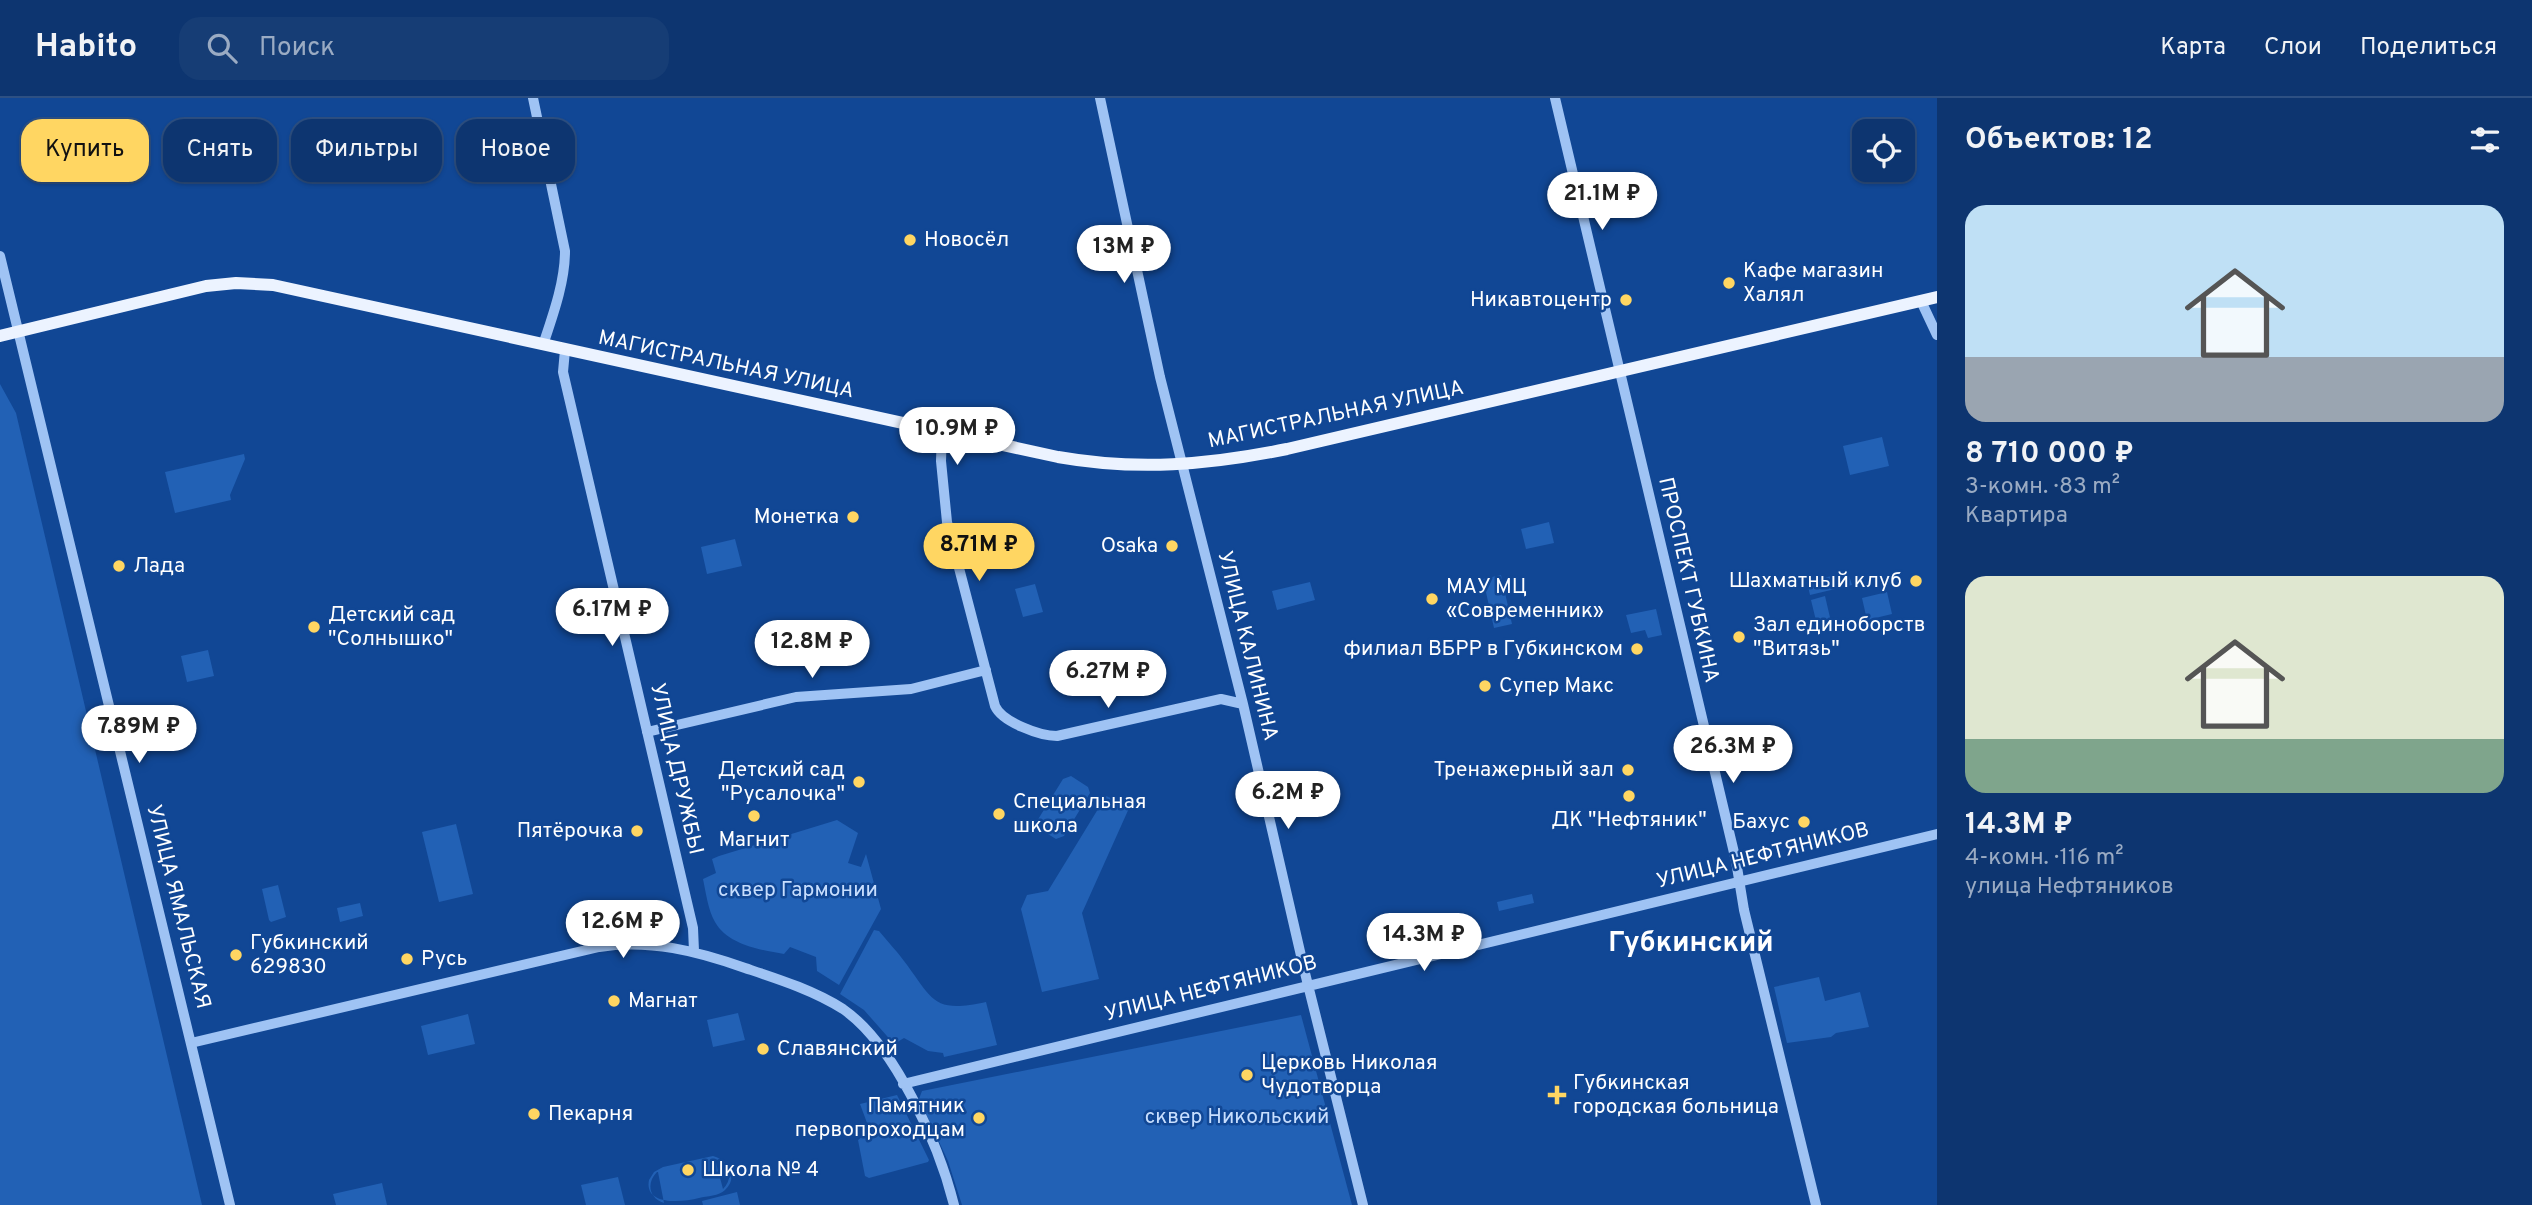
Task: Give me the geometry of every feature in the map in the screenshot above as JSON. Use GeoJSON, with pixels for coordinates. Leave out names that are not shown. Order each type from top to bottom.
{"type":"FeatureCollection","features":[{"type":"Feature","properties":{"kind":"main road","name":"МАГИСТРАЛЬНАЯ УЛИЦА"},"geometry":{"type":"LineString","coordinates":[[0,337],[206,286],[252,283],[290,288],[1087,462],[1116,465],[1181,464],[1232,459],[1287,449],[1937,297]]}},
{"type":"Feature","properties":{"kind":"street"},"geometry":{"type":"LineString","coordinates":[[533,98],[565,251],[553,316],[543,345]]}},
{"type":"Feature","properties":{"kind":"street","name":"УЛИЦА КАЛИНИНА"},"geometry":{"type":"LineString","coordinates":[[1100,98],[1181,464],[1363,1205]]}},
{"type":"Feature","properties":{"kind":"street","name":"ПРОСПЕКТ ГУБКИНА"},"geometry":{"type":"LineString","coordinates":[[1555,98],[1816,1205]]}},
{"type":"Feature","properties":{"kind":"street","name":"УЛИЦА ЯМАЛЬСКАЯ"},"geometry":{"type":"LineString","coordinates":[[0,256],[230,1205]]}},
{"type":"Feature","properties":{"kind":"street"},"geometry":{"type":"LineString","coordinates":[[1921,301],[1937,335]]}},
{"type":"Feature","properties":{"kind":"street","name":"УЛИЦА ДРУЖБЫ"},"geometry":{"type":"LineString","coordinates":[[565,350],[563,372],[693,928],[694,951]]}},
{"type":"Feature","properties":{"kind":"street"},"geometry":{"type":"LineString","coordinates":[[942,432],[941,461],[946,512],[995,706],[1002,717],[1050,736],[1065,735],[1221,699],[1242,704]]}},
{"type":"Feature","properties":{"kind":"street"},"geometry":{"type":"LineString","coordinates":[[647,732],[796,698],[911,689],[986,670]]}},
{"type":"Feature","properties":{"kind":"street","name":"УЛИЦА НЕФТЯНИКОВ"},"geometry":{"type":"LineString","coordinates":[[904,1084],[1937,834]]}},
{"type":"Feature","properties":{"kind":"street"},"geometry":{"type":"LineString","coordinates":[[191,1043],[586,949],[637,944],[694,951],[790,984],[841,1008],[861,1024],[877,1041],[904,1084],[937,1152],[954,1205]]}},
{"type":"Feature","properties":{"kind":"green space"},"geometry":{"type":"Polygon","coordinates":[[[0,384],[16,413],[202,1205],[0,1205],[0,384]]]}},
{"type":"Feature","properties":{"kind":"green space"},"geometry":{"type":"Polygon","coordinates":[[[1882,437],[1889,466],[1850,475],[1843,446],[1882,437]]]}},
{"type":"Feature","properties":{"kind":"green space"},"geometry":{"type":"Polygon","coordinates":[[[244,454],[245,459],[230,495],[231,500],[175,513],[165,472],[244,454]]]}},
{"type":"Feature","properties":{"kind":"green space"},"geometry":{"type":"Polygon","coordinates":[[[1549,522],[1554,543],[1526,549],[1521,529],[1549,522]]]}},
{"type":"Feature","properties":{"kind":"green space"},"geometry":{"type":"Polygon","coordinates":[[[735,539],[742,566],[707,574],[701,547],[735,539]]]}},
{"type":"Feature","properties":{"kind":"green space"},"geometry":{"type":"Polygon","coordinates":[[[1848,572],[1852,585],[1810,595],[1807,582],[1848,572]]]}},
{"type":"Feature","properties":{"kind":"green space"},"geometry":{"type":"Polygon","coordinates":[[[1501,575],[1512,624],[1494,628],[1483,579],[1501,575]]]}},
{"type":"Feature","properties":{"kind":"green space"},"geometry":{"type":"Polygon","coordinates":[[[1310,582],[1315,600],[1277,610],[1272,591],[1310,582]]]}},
{"type":"Feature","properties":{"kind":"green space"},"geometry":{"type":"Polygon","coordinates":[[[1035,584],[1043,612],[1023,617],[1015,589],[1035,584]]]}},
{"type":"Feature","properties":{"kind":"green space"},"geometry":{"type":"Polygon","coordinates":[[[1887,592],[1892,614],[1867,620],[1862,598],[1887,592]]]}},
{"type":"Feature","properties":{"kind":"green space"},"geometry":{"type":"Polygon","coordinates":[[[1825,596],[1832,626],[1818,629],[1811,600],[1825,596]]]}},
{"type":"Feature","properties":{"kind":"green space"},"geometry":{"type":"Polygon","coordinates":[[[1656,609],[1662,635],[1648,638],[1645,630],[1631,633],[1626,615],[1656,609]]]}},
{"type":"Feature","properties":{"kind":"green space"},"geometry":{"type":"Polygon","coordinates":[[[208,650],[214,676],[187,682],[181,656],[208,650]]]}},
{"type":"Feature","properties":{"kind":"green space"},"geometry":{"type":"Polygon","coordinates":[[[1071,776],[1088,787],[1090,793],[1064,836],[1056,839],[1038,828],[1037,821],[1063,779],[1071,776]]]}},
{"type":"Feature","properties":{"kind":"green space"},"geometry":{"type":"Polygon","coordinates":[[[1106,796],[1130,806],[1082,913],[1099,979],[1042,992],[1021,909],[1027,895],[1048,891],[1106,796]]]}},
{"type":"Feature","properties":{"kind":"green space","name":"сквер Гармонии"},"geometry":{"type":"Polygon","coordinates":[[[837,820],[858,833],[848,863],[861,867],[866,854],[881,909],[839,985],[817,971],[816,957],[790,947],[784,954],[765,951],[728,936],[715,922],[703,879],[716,873],[712,859],[837,820]]]}},
{"type":"Feature","properties":{"kind":"green space"},"geometry":{"type":"Polygon","coordinates":[[[456,824],[473,894],[439,902],[422,832],[456,824]]]}},
{"type":"Feature","properties":{"kind":"green space"},"geometry":{"type":"Polygon","coordinates":[[[278,885],[286,917],[271,922],[262,889],[278,885]]]}},
{"type":"Feature","properties":{"kind":"green space"},"geometry":{"type":"Polygon","coordinates":[[[1532,894],[1534,903],[1499,911],[1497,902],[1532,894]]]}},
{"type":"Feature","properties":{"kind":"green space"},"geometry":{"type":"Polygon","coordinates":[[[360,903],[363,916],[340,922],[337,908],[360,903]]]}},
{"type":"Feature","properties":{"kind":"green space"},"geometry":{"type":"Polygon","coordinates":[[[874,930],[879,931],[928,994],[936,1000],[954,1006],[986,1002],[997,1045],[944,1057],[943,1053],[928,1051],[904,1038],[894,1044],[864,1010],[840,994],[874,930]]]}},
{"type":"Feature","properties":{"kind":"green space"},"geometry":{"type":"Polygon","coordinates":[[[1819,977],[1825,1001],[1860,992],[1869,1027],[1836,1033],[1831,1037],[1787,1043],[1774,987],[1819,977]]]}},
{"type":"Feature","properties":{"kind":"green space"},"geometry":{"type":"Polygon","coordinates":[[[738,1013],[745,1040],[713,1047],[707,1020],[738,1013]]]}},
{"type":"Feature","properties":{"kind":"green space"},"geometry":{"type":"Polygon","coordinates":[[[468,1014],[475,1044],[428,1055],[421,1026],[468,1014]]]}},
{"type":"Feature","properties":{"kind":"green space","name":"сквер Никольский"},"geometry":{"type":"Polygon","coordinates":[[[1301,1015],[1352,1205],[962,1205],[948,1161],[919,1099],[922,1091],[1301,1015]]]}},
{"type":"Feature","properties":{"kind":"green space"},"geometry":{"type":"Polygon","coordinates":[[[897,1095],[929,1160],[869,1178],[865,1176],[858,1140],[870,1131],[860,1104],[897,1095]]]}},
{"type":"Feature","properties":{"kind":"green space"},"geometry":{"type":"Polygon","coordinates":[[[713,1156],[727,1165],[730,1170],[731,1180],[725,1190],[716,1195],[682,1201],[663,1200],[658,1172],[650,1185],[653,1195],[649,1188],[649,1180],[654,1172],[663,1167],[713,1156]],[[715,1159],[723,1189],[729,1180],[729,1171],[715,1159]]]}},
{"type":"Feature","properties":{"kind":"green space"},"geometry":{"type":"Polygon","coordinates":[[[618,1177],[625,1205],[586,1205],[581,1185],[618,1177]]]}},
{"type":"Feature","properties":{"kind":"green space"},"geometry":{"type":"Polygon","coordinates":[[[382,1183],[387,1205],[336,1205],[333,1194],[382,1183]]]}},
{"type":"Feature","properties":{"kind":"green space"},"geometry":{"type":"Polygon","coordinates":[[[737,1192],[740,1205],[703,1205],[702,1201],[737,1192]]]}},
{"type":"Feature","properties":{"kind":"place","name":"Новосёл"},"geometry":{"type":"Point","coordinates":[910,240]}},
{"type":"Feature","properties":{"kind":"place","name":"Кафе магазин Халял"},"geometry":{"type":"Point","coordinates":[1729,283]}},
{"type":"Feature","properties":{"kind":"place","name":"Никавтоцентр"},"geometry":{"type":"Point","coordinates":[1626,300]}},
{"type":"Feature","properties":{"kind":"place","name":"Монетка"},"geometry":{"type":"Point","coordinates":[853,517]}},
{"type":"Feature","properties":{"kind":"place","name":"Osaka"},"geometry":{"type":"Point","coordinates":[1172,546]}},
{"type":"Feature","properties":{"kind":"place","name":"Лада"},"geometry":{"type":"Point","coordinates":[119,566]}},
{"type":"Feature","properties":{"kind":"place","name":"Шахматный клуб"},"geometry":{"type":"Point","coordinates":[1916,581]}},
{"type":"Feature","properties":{"kind":"place","name":"МАУ МЦ «Современник»"},"geometry":{"type":"Point","coordinates":[1432,599]}},
{"type":"Feature","properties":{"kind":"place","name":"Детский сад \"Солнышко\""},"geometry":{"type":"Point","coordinates":[314,627]}},
{"type":"Feature","properties":{"kind":"place","name":"Зал единоборств \"Витязь\""},"geometry":{"type":"Point","coordinates":[1739,637]}},
{"type":"Feature","properties":{"kind":"place","name":"филиал ВБРР в Губкинском"},"geometry":{"type":"Point","coordinates":[1637,649]}},
{"type":"Feature","properties":{"kind":"place","name":"Супер Макс"},"geometry":{"type":"Point","coordinates":[1485,686]}},
{"type":"Feature","properties":{"kind":"place","name":"Тренажерный зал"},"geometry":{"type":"Point","coordinates":[1628,770]}},
{"type":"Feature","properties":{"kind":"place","name":"Детский сад \"Русалочка\""},"geometry":{"type":"Point","coordinates":[859,782]}},
{"type":"Feature","properties":{"kind":"place","name":"ДК \"Нефтяник\""},"geometry":{"type":"Point","coordinates":[1629,796]}},
{"type":"Feature","properties":{"kind":"place","name":"Специальная школа"},"geometry":{"type":"Point","coordinates":[999,814]}},
{"type":"Feature","properties":{"kind":"place","name":"Магнит"},"geometry":{"type":"Point","coordinates":[754,816]}},
{"type":"Feature","properties":{"kind":"place","name":"Бахус"},"geometry":{"type":"Point","coordinates":[1804,822]}},
{"type":"Feature","properties":{"kind":"place","name":"Пятёрочка"},"geometry":{"type":"Point","coordinates":[637,831]}},
{"type":"Feature","properties":{"kind":"place","name":"Губкинский 629830"},"geometry":{"type":"Point","coordinates":[236,955]}},
{"type":"Feature","properties":{"kind":"place","name":"Русь"},"geometry":{"type":"Point","coordinates":[407,959]}},
{"type":"Feature","properties":{"kind":"place","name":"Магнат"},"geometry":{"type":"Point","coordinates":[614,1001]}},
{"type":"Feature","properties":{"kind":"place","name":"Славянский"},"geometry":{"type":"Point","coordinates":[763,1049]}},
{"type":"Feature","properties":{"kind":"place","name":"Церковь Николая Чудотворца"},"geometry":{"type":"Point","coordinates":[1247,1075]}},
{"type":"Feature","properties":{"kind":"place","name":"Губкинская городская больница"},"geometry":{"type":"Point","coordinates":[1557,1095]}},
{"type":"Feature","properties":{"kind":"place","name":"Пекарня"},"geometry":{"type":"Point","coordinates":[534,1114]}},
{"type":"Feature","properties":{"kind":"place","name":"Памятник первопроходцам"},"geometry":{"type":"Point","coordinates":[979,1118]}},
{"type":"Feature","properties":{"kind":"place","name":"Школа № 4"},"geometry":{"type":"Point","coordinates":[688,1170]}},
{"type":"Feature","properties":{"kind":"district","name":"Губкинский"},"geometry":{"type":"Point","coordinates":[1691,944]}}]}
